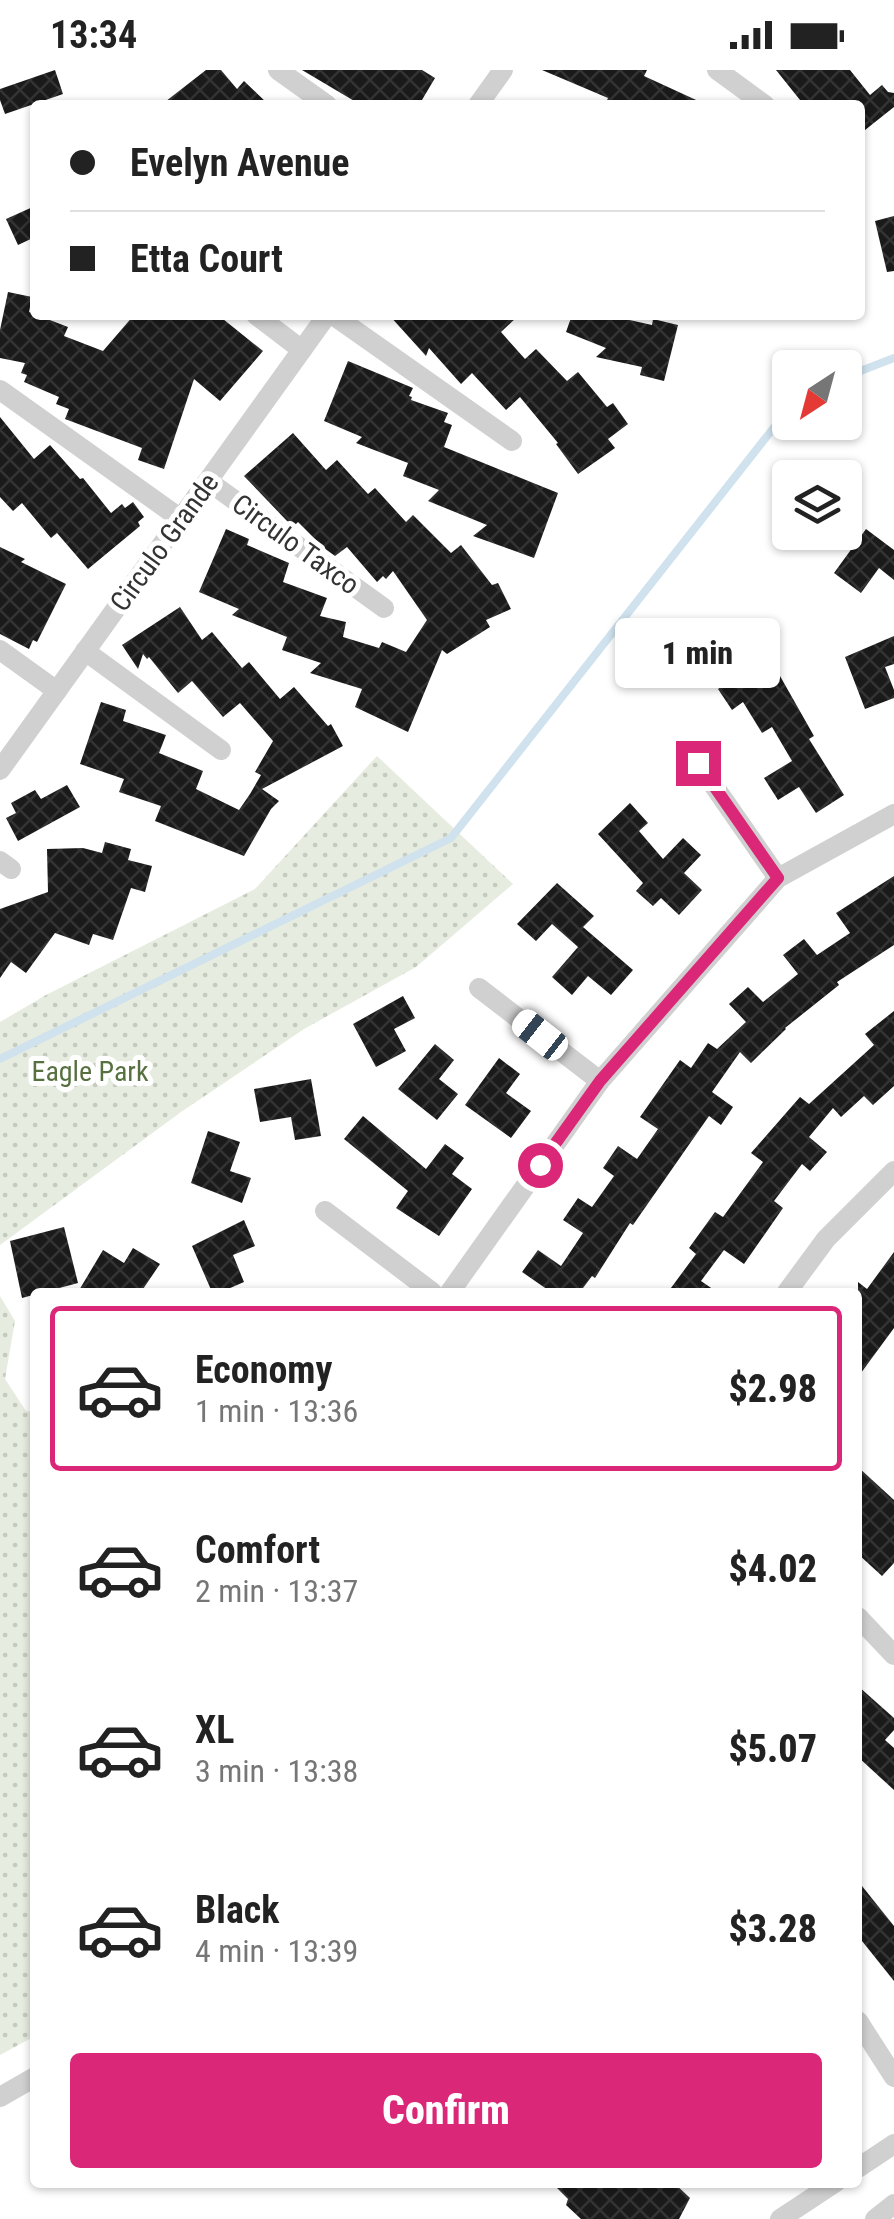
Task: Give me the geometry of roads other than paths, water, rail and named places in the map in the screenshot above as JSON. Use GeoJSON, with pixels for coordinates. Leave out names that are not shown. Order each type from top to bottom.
{"type":"FeatureCollection","features":[{"type":"Feature","properties":{"kind":"street"},"geometry":{"type":"LineString","coordinates":[[278,70],[320,100]]}},
{"type":"Feature","properties":{"kind":"street"},"geometry":{"type":"LineString","coordinates":[[718,70],[759,100]]}},
{"type":"Feature","properties":{"kind":"street"},"geometry":{"type":"LineString","coordinates":[[480,100],[494,73]]}},
{"type":"Feature","properties":{"kind":"street"},"geometry":{"type":"LineString","coordinates":[[263,320],[302,350]]}},
{"type":"Feature","properties":{"kind":"street","name":"Circulo Grande"},"geometry":{"type":"LineString","coordinates":[[0,770],[326,320]]}},
{"type":"Feature","properties":{"kind":"street"},"geometry":{"type":"LineString","coordinates":[[337,320],[512,441]]}},
{"type":"Feature","properties":{"kind":"street"},"geometry":{"type":"LineString","coordinates":[[0,390],[181,518]]}},
{"type":"Feature","properties":{"kind":"street","name":"Circulo Taxco"},"geometry":{"type":"LineString","coordinates":[[208,481],[384,608]]}},
{"type":"Feature","properties":{"kind":"street"},"geometry":{"type":"LineString","coordinates":[[0,650],[57,691]]}},
{"type":"Feature","properties":{"kind":"street"},"geometry":{"type":"LineString","coordinates":[[85,652],[221,750]]}},
{"type":"Feature","properties":{"kind":"street"},"geometry":{"type":"LineString","coordinates":[[698,763],[778,878]]}},
{"type":"Feature","properties":{"kind":"street"},"geometry":{"type":"LineString","coordinates":[[453,1288],[600,1081],[778,878],[894,814]]}},
{"type":"Feature","properties":{"kind":"street"},"geometry":{"type":"LineString","coordinates":[[479,988],[600,1081]]}},
{"type":"Feature","properties":{"kind":"street"},"geometry":{"type":"LineString","coordinates":[[790,1288],[826,1239],[894,1171]]}},
{"type":"Feature","properties":{"kind":"street"},"geometry":{"type":"LineString","coordinates":[[325,1211],[427,1288]]}},
{"type":"Feature","properties":{"kind":"street"},"geometry":{"type":"LineString","coordinates":[[862,1621],[894,1655]]}},
{"type":"Feature","properties":{"kind":"street"},"geometry":{"type":"LineString","coordinates":[[862,2027],[894,2077]]}},
{"type":"Feature","properties":{"kind":"street"},"geometry":{"type":"LineString","coordinates":[[0,2097],[30,2079]]}},
{"type":"Feature","properties":{"kind":"street"},"geometry":{"type":"LineString","coordinates":[[862,2165],[894,2144]]}},
{"type":"Feature","properties":{"kind":"street"},"geometry":{"type":"LineString","coordinates":[[780,2219],[827,2188]]}},
{"type":"Feature","properties":{"kind":"street"},"geometry":{"type":"LineString","coordinates":[[875,2219],[894,2204]]}},
{"type":"Feature","properties":{"kind":"waterway"},"geometry":{"type":"LineString","coordinates":[[862,370],[894,358]]}},
{"type":"Feature","properties":{"kind":"waterway"},"geometry":{"type":"LineString","coordinates":[[0,1059],[451,838],[772,430]]}},
{"type":"Feature","properties":{"kind":"park label","name":"Eagle Park"},"geometry":{"type":"Point","coordinates":[90,1071]}}]}
